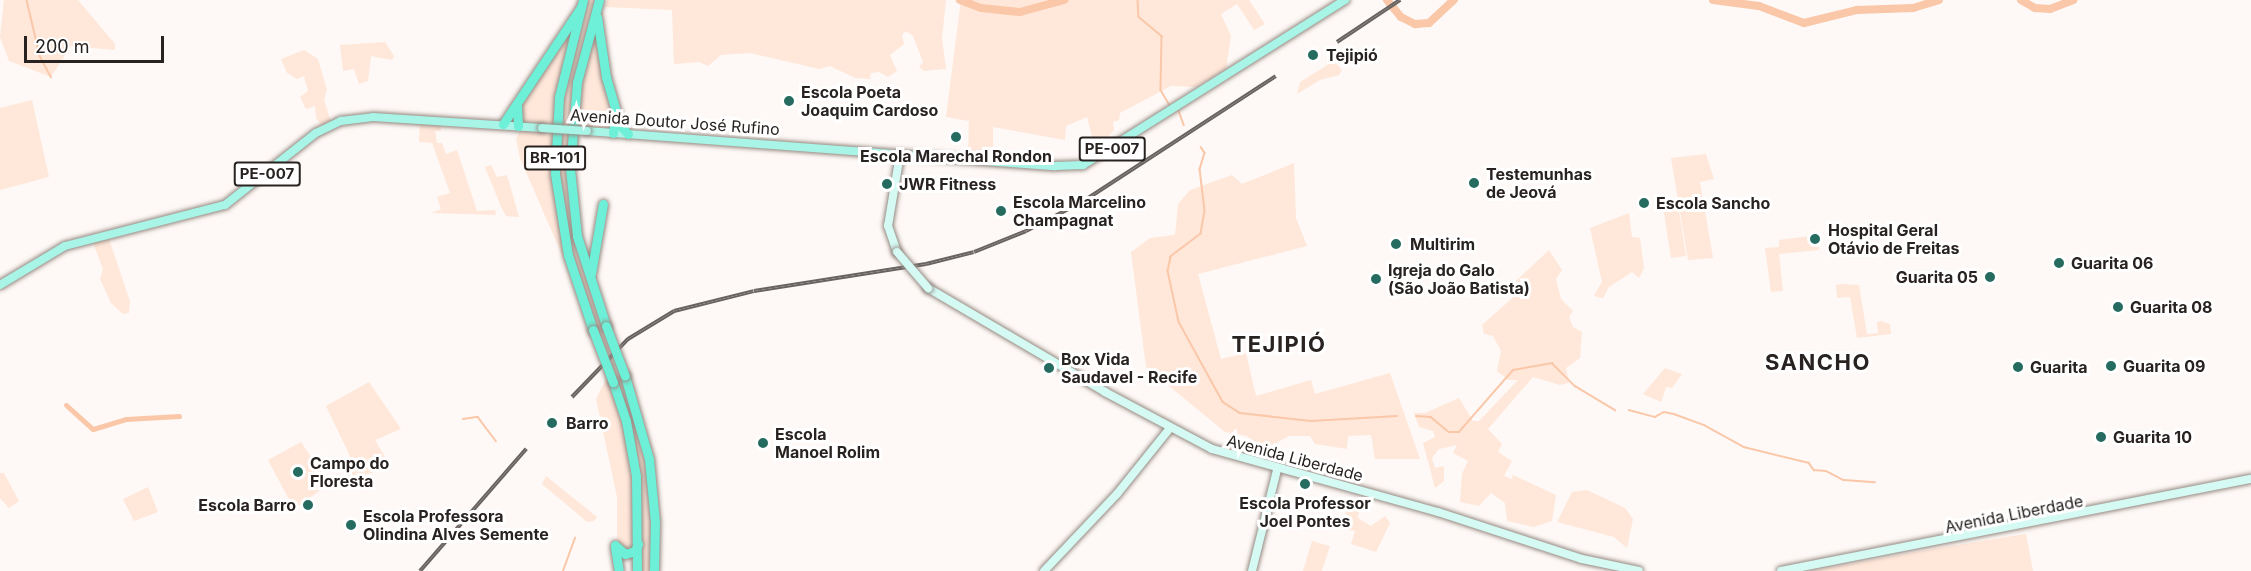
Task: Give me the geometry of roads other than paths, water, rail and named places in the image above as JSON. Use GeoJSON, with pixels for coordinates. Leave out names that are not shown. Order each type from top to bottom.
{"type":"FeatureCollection","features":[{"type":"Feature","properties":{"kind":"highway"},"geometry":{"type":"LineString","coordinates":[[599,2],[600,53],[615,112],[628,134]]}},
{"type":"Feature","properties":{"kind":"highway","name":"BR-101"},"geometry":{"type":"LineString","coordinates":[[599,2],[577,82],[570,169],[575,225],[606,326],[625,376],[649,459],[655,522],[654,571]]}},
{"type":"Feature","properties":{"kind":"highway"},"geometry":{"type":"LineString","coordinates":[[503,124],[518,104],[570,18],[582,3]]}},
{"type":"Feature","properties":{"kind":"highway","name":"BR-101"},"geometry":{"type":"LineString","coordinates":[[582,3],[559,97],[555,174],[562,231],[587,314],[613,382],[632,450],[638,544],[637,571]]}},
{"type":"Feature","properties":{"kind":"highway"},"geometry":{"type":"LineString","coordinates":[[518,104],[518,126]]}},
{"type":"Feature","properties":{"kind":"highway"},"geometry":{"type":"LineString","coordinates":[[613,133],[615,112]]}},
{"type":"Feature","properties":{"kind":"highway"},"geometry":{"type":"LineString","coordinates":[[591,279],[603,204]]}},
{"type":"Feature","properties":{"kind":"highway"},"geometry":{"type":"LineString","coordinates":[[572,283],[587,314]]}},
{"type":"Feature","properties":{"kind":"highway"},"geometry":{"type":"LineString","coordinates":[[619,571],[615,544],[626,555],[635,551],[638,544]]}},
{"type":"Feature","properties":{"kind":"main road","name":"Avenida Doutor José Rufino"},"geometry":{"type":"LineString","coordinates":[[0,285],[65,246],[225,205],[316,133],[341,122],[381,117],[503,124],[1055,166],[1089,164],[1345,0]]}},
{"type":"Feature","properties":{"kind":"main road","name":"Avenida Liberdade"},"geometry":{"type":"LineString","coordinates":[[900,154],[888,220],[890,239],[897,252],[928,288],[1170,428],[1212,448],[1276,470],[1426,508],[1582,559],[1639,571]]}},
{"type":"Feature","properties":{"kind":"main road"},"geometry":{"type":"LineString","coordinates":[[1044,571],[1117,494],[1170,428]]}},
{"type":"Feature","properties":{"kind":"main road"},"geometry":{"type":"LineString","coordinates":[[1252,571],[1276,470]]}},
{"type":"Feature","properties":{"kind":"main road","name":"Avenida Liberdade"},"geometry":{"type":"LineString","coordinates":[[1781,571],[2251,479]]}},
{"type":"Feature","properties":{"kind":"waterway"},"geometry":{"type":"LineString","coordinates":[[27,0],[40,56],[51,77]]}},
{"type":"Feature","properties":{"kind":"waterway"},"geometry":{"type":"LineString","coordinates":[[960,0],[981,8],[1020,12],[1064,0]]}},
{"type":"Feature","properties":{"kind":"waterway"},"geometry":{"type":"LineString","coordinates":[[1138,0],[1139,17],[1162,36],[1161,90],[1169,104]]}},
{"type":"Feature","properties":{"kind":"waterway"},"geometry":{"type":"LineString","coordinates":[[1387,0],[1401,17],[1415,24],[1429,23],[1454,0]]}},
{"type":"Feature","properties":{"kind":"waterway"},"geometry":{"type":"LineString","coordinates":[[1713,0],[1759,6],[1804,23],[1857,10],[1913,8],[1939,0]]}},
{"type":"Feature","properties":{"kind":"waterway"},"geometry":{"type":"LineString","coordinates":[[2021,0],[2035,8],[2050,9],[2073,0]]}},
{"type":"Feature","properties":{"kind":"waterway"},"geometry":{"type":"LineString","coordinates":[[1179,111],[1184,125]]}},
{"type":"Feature","properties":{"kind":"waterway"},"geometry":{"type":"LineString","coordinates":[[1201,147],[1205,153],[1200,169],[1205,211],[1201,234],[1171,257],[1168,271],[1179,322],[1223,402],[1240,413],[1311,421],[1397,416]]}},
{"type":"Feature","properties":{"kind":"waterway"},"geometry":{"type":"LineString","coordinates":[[1416,416],[1431,417],[1449,432],[1459,432],[1513,370],[1552,363],[1575,386],[1615,410]]}},
{"type":"Feature","properties":{"kind":"waterway"},"geometry":{"type":"LineString","coordinates":[[66,405],[93,429],[126,419],[179,416]]}},
{"type":"Feature","properties":{"kind":"waterway"},"geometry":{"type":"LineString","coordinates":[[1629,410],[1655,417],[1664,412],[1674,414],[1704,425],[1744,447],[1809,463],[1814,470],[1826,471],[1844,480],[1875,482]]}},
{"type":"Feature","properties":{"kind":"waterway"},"geometry":{"type":"LineString","coordinates":[[463,419],[478,417],[496,441]]}},
{"type":"Feature","properties":{"kind":"waterway"},"geometry":{"type":"LineString","coordinates":[[563,571],[575,538]]}},
{"type":"Feature","properties":{"kind":"railway"},"geometry":{"type":"LineString","coordinates":[[1337,42],[1400,0]]}},
{"type":"Feature","properties":{"kind":"railway"},"geometry":{"type":"LineString","coordinates":[[572,397],[628,339],[674,311],[754,291],[926,264],[974,252],[1026,231],[1082,202],[1276,76]]}},
{"type":"Feature","properties":{"kind":"railway"},"geometry":{"type":"LineString","coordinates":[[420,571],[526,449]]}},
{"type":"Feature","properties":{"kind":"place","name":"Tejipió"},"geometry":{"type":"Point","coordinates":[1313,55]}},
{"type":"Feature","properties":{"kind":"place","name":"Escola Poeta Joaquim Cardoso"},"geometry":{"type":"Point","coordinates":[789,101]}},
{"type":"Feature","properties":{"kind":"place","name":"Escola Marechal Rondon"},"geometry":{"type":"Point","coordinates":[956,137]}},
{"type":"Feature","properties":{"kind":"place","name":"Testemunhas de Jeová"},"geometry":{"type":"Point","coordinates":[1474,183]}},
{"type":"Feature","properties":{"kind":"place","name":"JWR Fitness"},"geometry":{"type":"Point","coordinates":[887,184]}},
{"type":"Feature","properties":{"kind":"place","name":"Escola Sancho"},"geometry":{"type":"Point","coordinates":[1644,203]}},
{"type":"Feature","properties":{"kind":"place","name":"Escola Marcelino Champagnat"},"geometry":{"type":"Point","coordinates":[1001,211]}},
{"type":"Feature","properties":{"kind":"place","name":"Hospital Geral Otávio de Freitas"},"geometry":{"type":"Point","coordinates":[1815,239]}},
{"type":"Feature","properties":{"kind":"place","name":"Multirim"},"geometry":{"type":"Point","coordinates":[1396,244]}},
{"type":"Feature","properties":{"kind":"place","name":"Guarita 06"},"geometry":{"type":"Point","coordinates":[2059,263]}},
{"type":"Feature","properties":{"kind":"place","name":"Guarita 05"},"geometry":{"type":"Point","coordinates":[1990,277]}},
{"type":"Feature","properties":{"kind":"place","name":"Igreja do Galo (São João Batista)"},"geometry":{"type":"Point","coordinates":[1376,279]}},
{"type":"Feature","properties":{"kind":"place","name":"Guarita 08"},"geometry":{"type":"Point","coordinates":[2118,307]}},
{"type":"Feature","properties":{"kind":"place","name":"Guarita 09"},"geometry":{"type":"Point","coordinates":[2111,366]}},
{"type":"Feature","properties":{"kind":"place","name":"Guarita"},"geometry":{"type":"Point","coordinates":[2018,367]}},
{"type":"Feature","properties":{"kind":"place","name":"Box Vida Saudavel - Recife"},"geometry":{"type":"Point","coordinates":[1049,368]}},
{"type":"Feature","properties":{"kind":"place","name":"Barro"},"geometry":{"type":"Point","coordinates":[552,423]}},
{"type":"Feature","properties":{"kind":"place","name":"Guarita 10"},"geometry":{"type":"Point","coordinates":[2101,437]}},
{"type":"Feature","properties":{"kind":"place","name":"Escola Manoel Rolim"},"geometry":{"type":"Point","coordinates":[763,443]}},
{"type":"Feature","properties":{"kind":"place","name":"Campo do Floresta"},"geometry":{"type":"Point","coordinates":[298,472]}},
{"type":"Feature","properties":{"kind":"place","name":"Escola Professor Joel Pontes"},"geometry":{"type":"Point","coordinates":[1305,484]}},
{"type":"Feature","properties":{"kind":"place","name":"Escola Barro"},"geometry":{"type":"Point","coordinates":[308,505]}},
{"type":"Feature","properties":{"kind":"place","name":"Escola Professora Olindina Alves Semente"},"geometry":{"type":"Point","coordinates":[351,525]}},
{"type":"Feature","properties":{"kind":"district","name":"TEJIPIÓ"},"geometry":{"type":"Point","coordinates":[1279,345]}},
{"type":"Feature","properties":{"kind":"district","name":"SANCHO"},"geometry":{"type":"Point","coordinates":[1818,363]}}]}
